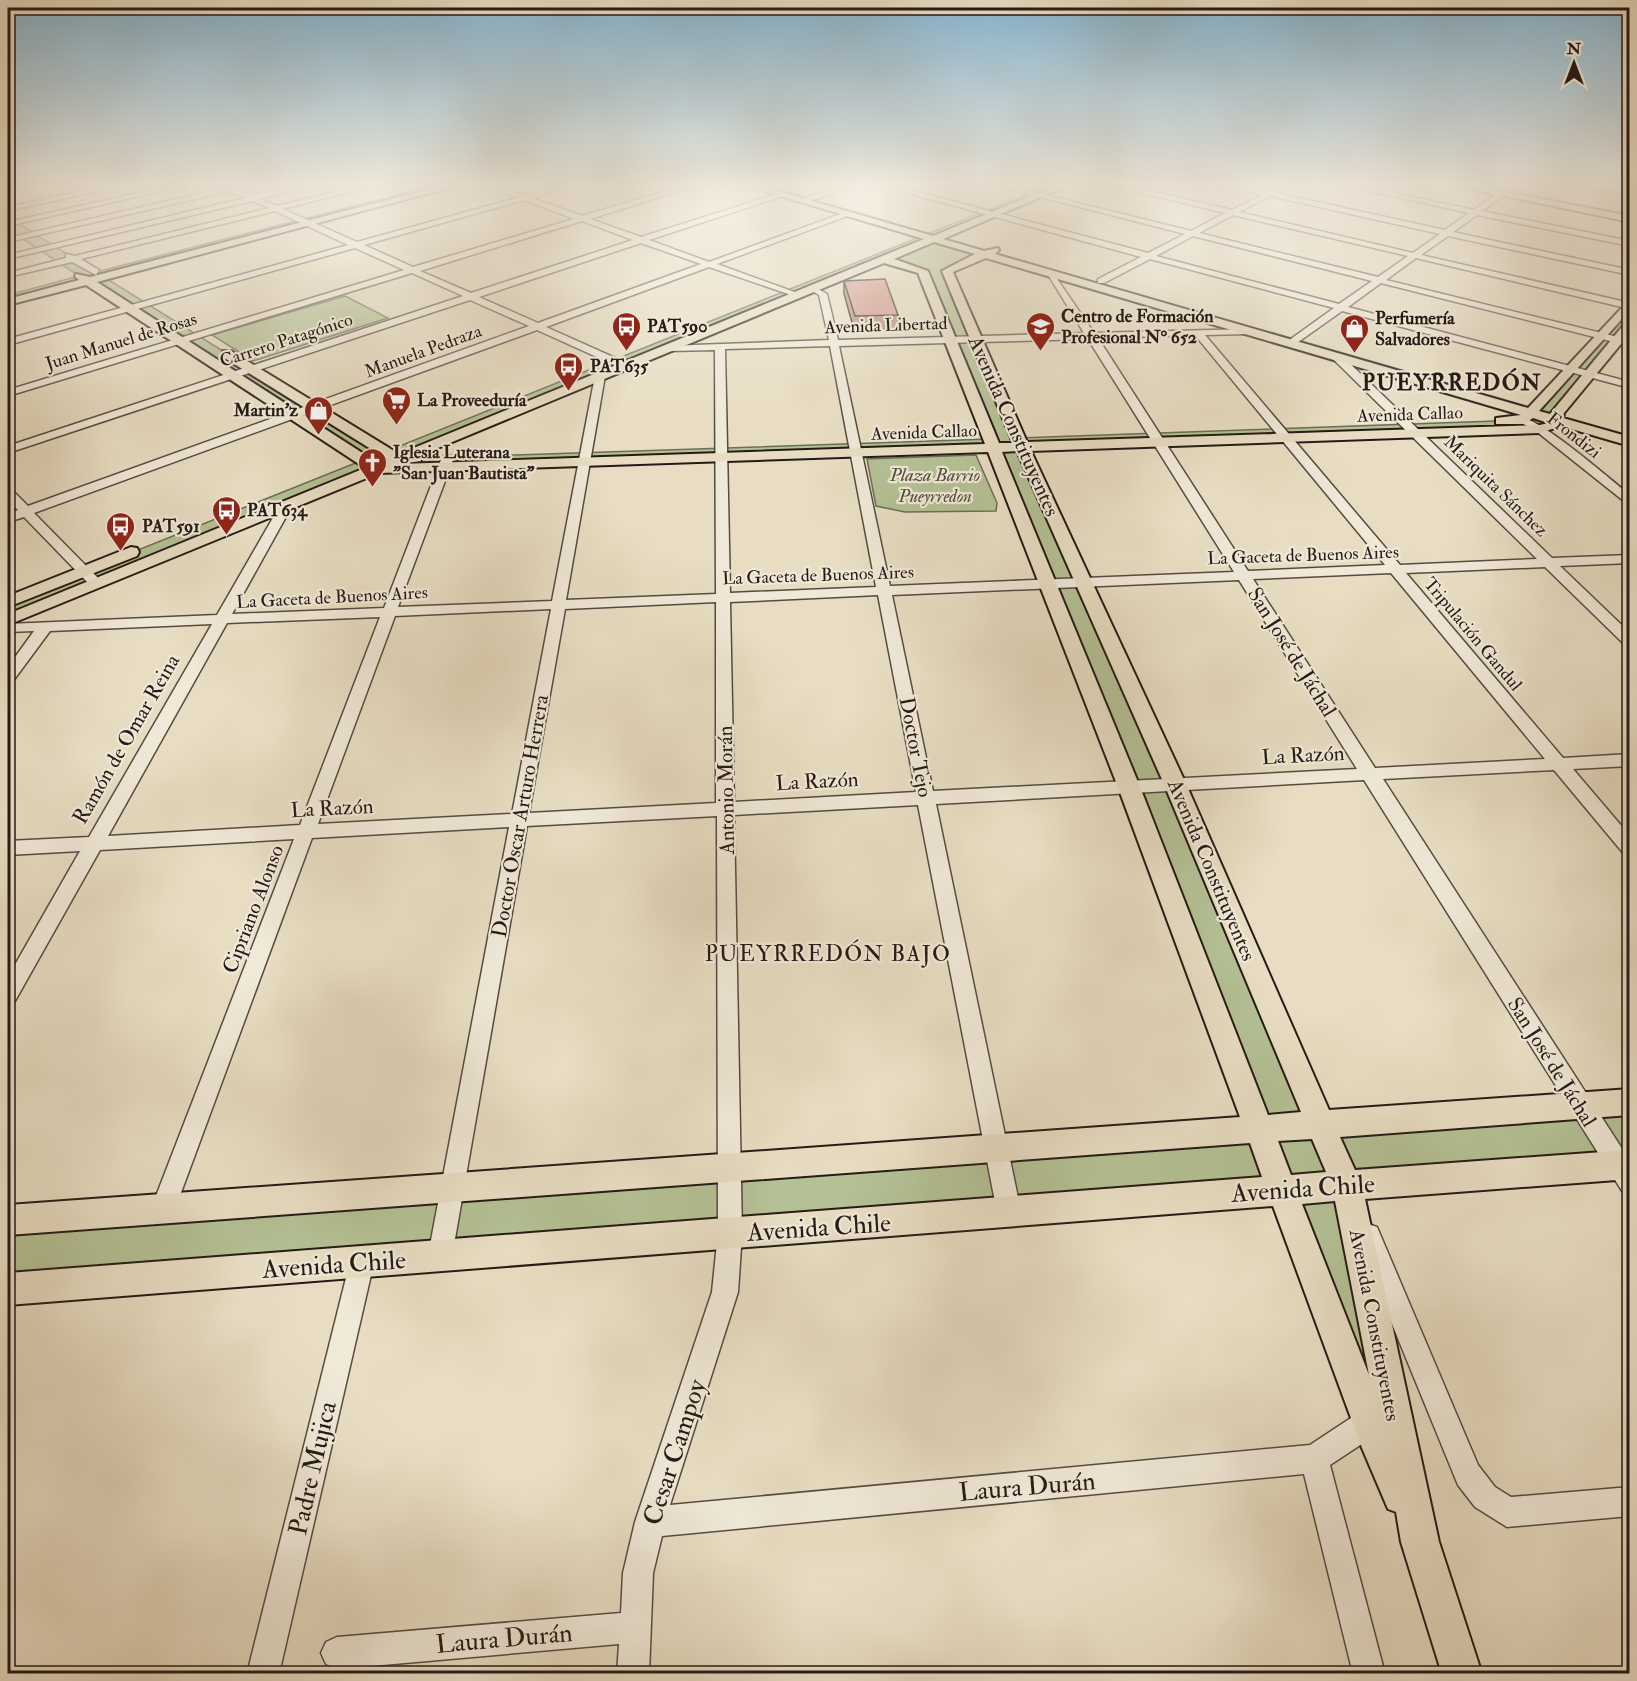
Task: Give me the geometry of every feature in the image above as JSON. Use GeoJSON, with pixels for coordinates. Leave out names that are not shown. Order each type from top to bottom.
{"type":"FeatureCollection","features":[{"type":"Feature","properties":{"kind":"main road"},"geometry":{"type":"LineString","coordinates":[[8,295],[140,263]]}},
{"type":"Feature","properties":{"kind":"main road"},"geometry":{"type":"LineString","coordinates":[[8,620],[274,510],[370,464],[619,363],[784,291],[863,263]]}},
{"type":"Feature","properties":{"kind":"main road"},"geometry":{"type":"LineString","coordinates":[[391,455],[600,376],[619,363],[669,348],[873,263]]}},
{"type":"Feature","properties":{"kind":"main road"},"geometry":{"type":"LineString","coordinates":[[903,263],[917,269]]}},
{"type":"Feature","properties":{"kind":"main road"},"geometry":{"type":"LineString","coordinates":[[868,267],[947,270],[962,263]]}},
{"type":"Feature","properties":{"kind":"main road"},"geometry":{"type":"LineString","coordinates":[[1023,263],[1248,331],[1295,341],[1337,357],[1530,413],[1556,416],[1629,433]]}},
{"type":"Feature","properties":{"kind":"main road"},"geometry":{"type":"LineString","coordinates":[[1033,263],[1101,281],[1530,413]]}},
{"type":"Feature","properties":{"kind":"main road","name":"Avenida Constituyentes"},"geometry":{"type":"LineString","coordinates":[[917,269],[992,444],[1129,787],[1282,1188],[1382,1421],[1462,1674]]}},
{"type":"Feature","properties":{"kind":"main road","name":"Avenida Constituyentes"},"geometry":{"type":"LineString","coordinates":[[947,270],[1020,443],[1175,784],[1347,1186],[1382,1421]]}},
{"type":"Feature","properties":{"kind":"main road"},"geometry":{"type":"LineString","coordinates":[[92,276],[129,308],[370,464]]}},
{"type":"Feature","properties":{"kind":"main road"},"geometry":{"type":"LineString","coordinates":[[8,302],[92,276],[146,303],[391,455]]}},
{"type":"Feature","properties":{"kind":"main road"},"geometry":{"type":"LineString","coordinates":[[1530,413],[1629,304],[1623,297],[1629,288]]}},
{"type":"Feature","properties":{"kind":"main road"},"geometry":{"type":"LineString","coordinates":[[1540,429],[1555,425],[1556,416],[1589,374],[1623,342],[1629,325]]}},
{"type":"Feature","properties":{"kind":"main road","name":"Avenida Callao"},"geometry":{"type":"LineString","coordinates":[[1412,428],[1530,413]]}},
{"type":"Feature","properties":{"kind":"main road"},"geometry":{"type":"LineString","coordinates":[[1556,416],[1629,442]]}},
{"type":"Feature","properties":{"kind":"main road","name":"Avenida Callao"},"geometry":{"type":"LineString","coordinates":[[370,464],[1412,428],[1540,429]]}},
{"type":"Feature","properties":{"kind":"main road","name":"Avenida Callao"},"geometry":{"type":"LineString","coordinates":[[391,455],[446,462]]}},
{"type":"Feature","properties":{"kind":"main road"},"geometry":{"type":"LineString","coordinates":[[8,602],[85,570],[370,464]]}},
{"type":"Feature","properties":{"kind":"main road"},"geometry":{"type":"LineString","coordinates":[[8,1220],[1629,1102]]}},
{"type":"Feature","properties":{"kind":"main road","name":"Avenida Chile"},"geometry":{"type":"LineString","coordinates":[[8,1289],[1009,1212],[1282,1188],[1625,1170]]}},
{"type":"Feature","properties":{"kind":"street"},"geometry":{"type":"LineString","coordinates":[[8,275],[52,263]]}},
{"type":"Feature","properties":{"kind":"street"},"geometry":{"type":"LineString","coordinates":[[62,263],[92,276]]}},
{"type":"Feature","properties":{"kind":"street"},"geometry":{"type":"LineString","coordinates":[[79,263],[92,276]]}},
{"type":"Feature","properties":{"kind":"street"},"geometry":{"type":"LineString","coordinates":[[8,342],[289,263]]}},
{"type":"Feature","properties":{"kind":"street"},"geometry":{"type":"LineString","coordinates":[[397,263],[619,363]]}},
{"type":"Feature","properties":{"kind":"street","name":"Juan Manuel de Rosas"},"geometry":{"type":"LineString","coordinates":[[8,393],[434,263]]}},
{"type":"Feature","properties":{"kind":"street","name":"Carrero Patagónico"},"geometry":{"type":"LineString","coordinates":[[8,450],[570,263]]}},
{"type":"Feature","properties":{"kind":"street"},"geometry":{"type":"LineString","coordinates":[[1101,281],[1134,263]]}},
{"type":"Feature","properties":{"kind":"street"},"geometry":{"type":"LineString","coordinates":[[1176,263],[1629,385]]}},
{"type":"Feature","properties":{"kind":"street"},"geometry":{"type":"LineString","coordinates":[[1312,263],[1623,342]]}},
{"type":"Feature","properties":{"kind":"street"},"geometry":{"type":"LineString","coordinates":[[1295,341],[1403,263]]}},
{"type":"Feature","properties":{"kind":"street"},"geometry":{"type":"LineString","coordinates":[[1452,263],[1629,304]]}},
{"type":"Feature","properties":{"kind":"street"},"geometry":{"type":"LineString","coordinates":[[1585,263],[1629,273]]}},
{"type":"Feature","properties":{"kind":"street"},"geometry":{"type":"LineString","coordinates":[[710,264],[797,296]]}},
{"type":"Feature","properties":{"kind":"street","name":"Manuela Pedraza"},"geometry":{"type":"LineString","coordinates":[[8,518],[710,264]]}},
{"type":"Feature","properties":{"kind":"street","name":"San José de Jáchal"},"geometry":{"type":"LineString","coordinates":[[1051,273],[1580,1106],[1625,1170]]}},
{"type":"Feature","properties":{"kind":"street","name":"Doctor Tejo"},"geometry":{"type":"LineString","coordinates":[[813,289],[823,294],[834,343],[1009,1212]]}},
{"type":"Feature","properties":{"kind":"street","name":"Avenida Libertad"},"geometry":{"type":"LineString","coordinates":[[669,348],[1248,331]]}},
{"type":"Feature","properties":{"kind":"street","name":"Tripulación Gandul"},"geometry":{"type":"LineString","coordinates":[[1197,332],[1629,849]]}},
{"type":"Feature","properties":{"kind":"street","name":"Antonio Morán"},"geometry":{"type":"LineString","coordinates":[[720,346],[730,1233]]}},
{"type":"Feature","properties":{"kind":"street","name":"Mariquita Sánchez"},"geometry":{"type":"LineString","coordinates":[[1337,357],[1629,642]]}},
{"type":"Feature","properties":{"kind":"street","name":"Doctor Oscar Arturo Herrera"},"geometry":{"type":"LineString","coordinates":[[440,1256],[600,376]]}},
{"type":"Feature","properties":{"kind":"street","name":"Frondizi"},"geometry":{"type":"LineString","coordinates":[[1530,413],[1540,429],[1629,502]]}},
{"type":"Feature","properties":{"kind":"street","name":"Cipriano Alonso"},"geometry":{"type":"LineString","coordinates":[[163,1209],[446,462]]}},
{"type":"Feature","properties":{"kind":"street"},"geometry":{"type":"LineString","coordinates":[[8,493],[96,583]]}},
{"type":"Feature","properties":{"kind":"street","name":"Ramón de Omar Reina"},"geometry":{"type":"LineString","coordinates":[[8,994],[281,515],[274,510]]}},
{"type":"Feature","properties":{"kind":"street","name":"La Gaceta de Buenos Aires"},"geometry":{"type":"LineString","coordinates":[[8,628],[1629,559]]}},
{"type":"Feature","properties":{"kind":"street"},"geometry":{"type":"LineString","coordinates":[[8,677],[45,627]]}},
{"type":"Feature","properties":{"kind":"street","name":"La Razón"},"geometry":{"type":"LineString","coordinates":[[8,848],[1629,760]]}},
{"type":"Feature","properties":{"kind":"street"},"geometry":{"type":"LineString","coordinates":[[1347,1186],[1468,1475],[1485,1497],[1507,1512],[1629,1501]]}},
{"type":"Feature","properties":{"kind":"street","name":"Cesar Campoy"},"geometry":{"type":"LineString","coordinates":[[633,1674],[638,1573],[650,1522],[725,1292],[730,1233]]}},
{"type":"Feature","properties":{"kind":"street","name":"Padre Mujica"},"geometry":{"type":"LineString","coordinates":[[263,1674],[362,1262]]}},
{"type":"Feature","properties":{"kind":"street","name":"Laura Durán"},"geometry":{"type":"LineString","coordinates":[[650,1522],[1314,1458],[1382,1421]]}},
{"type":"Feature","properties":{"kind":"street"},"geometry":{"type":"LineString","coordinates":[[1314,1458],[1369,1674]]}},
{"type":"Feature","properties":{"kind":"street","name":"Laura Durán"},"geometry":{"type":"LineString","coordinates":[[337,1653],[635,1627]]}},
{"type":"Feature","properties":{"kind":"green space"},"geometry":{"type":"Polygon","coordinates":[[[60,263],[82,263],[96,272],[129,263],[156,263],[104,277],[385,452],[854,263],[877,263],[399,459],[989,439],[923,271],[897,263],[963,263],[947,270],[1018,438],[1524,420],[1629,302],[1629,325],[1555,425],[1023,448],[1322,1125],[1629,1102],[1629,1164],[1347,1186],[1420,1542],[1281,1188],[1009,1212],[8,1289],[8,1220],[1259,1129],[994,449],[388,469],[8,620],[8,602],[363,460],[87,281],[8,302],[8,295],[79,276],[60,263]]]}},
{"type":"Feature","properties":{"kind":"green space"},"geometry":{"type":"Polygon","coordinates":[[[345,296],[388,318],[253,361],[212,335],[345,296]]]}},
{"type":"Feature","properties":{"kind":"green space","name":"Plaza Barrio Pueyrredon"},"geometry":{"type":"Polygon","coordinates":[[[976,455],[997,503],[996,511],[905,512],[876,506],[867,459],[976,455]]]}},
{"type":"Feature","properties":{"kind":"building"},"geometry":{"type":"Polygon","coordinates":[[[885,279],[898,315],[855,316],[844,281],[885,279]]]}},
{"type":"Feature","properties":{"kind":"waterway"},"geometry":{"type":"LineString","coordinates":[[1031,263],[1173,306]]}},
{"type":"Feature","properties":{"kind":"place","name":"PAT590"},"geometry":{"type":"Point","coordinates":[626,352]}},
{"type":"Feature","properties":{"kind":"place","name":"Centro de Formación Profesional N° 652"},"geometry":{"type":"Point","coordinates":[1040,352]}},
{"type":"Feature","properties":{"kind":"place","name":"Perfumería Salvadores"},"geometry":{"type":"Point","coordinates":[1354,354]}},
{"type":"Feature","properties":{"kind":"place","name":"PAT635"},"geometry":{"type":"Point","coordinates":[569,392]}},
{"type":"Feature","properties":{"kind":"place","name":"La Proveeduría"},"geometry":{"type":"Point","coordinates":[396,426]}},
{"type":"Feature","properties":{"kind":"place","name":"Martin'z"},"geometry":{"type":"Point","coordinates":[319,436]}},
{"type":"Feature","properties":{"kind":"place","name":"Iglesia Luterana \"San Juan Bautista\""},"geometry":{"type":"Point","coordinates":[372,488]}},
{"type":"Feature","properties":{"kind":"place","name":"PAT634"},"geometry":{"type":"Point","coordinates":[226,536]}},
{"type":"Feature","properties":{"kind":"place","name":"PAT591"},"geometry":{"type":"Point","coordinates":[121,552]}},
{"type":"Feature","properties":{"kind":"district","name":"PUEYRREDÓN"},"geometry":{"type":"Point","coordinates":[1452,382]}},
{"type":"Feature","properties":{"kind":"district","name":"PUEYRREDÓN BAJO"},"geometry":{"type":"Point","coordinates":[828,953]}}]}
